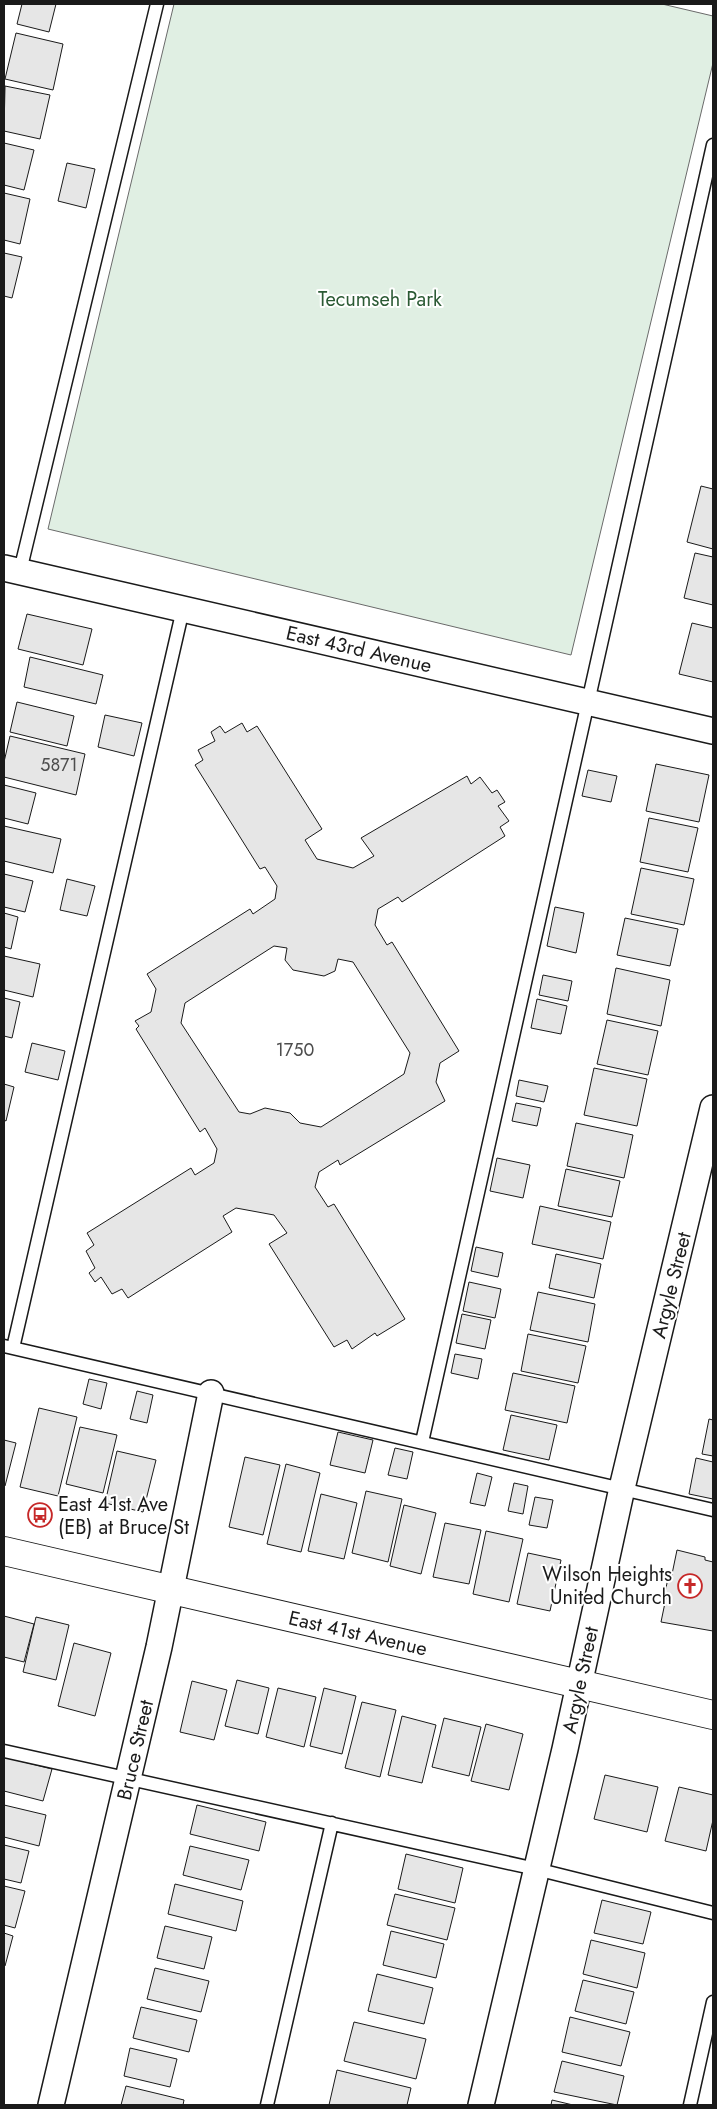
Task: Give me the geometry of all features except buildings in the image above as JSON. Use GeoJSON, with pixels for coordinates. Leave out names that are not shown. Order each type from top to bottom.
{"type":"FeatureCollection","features":[{"type":"Feature","properties":{"kind":"main road","name":"East 41st Avenue"},"geometry":{"type":"LineString","coordinates":[[4,1551],[713,1715]]}},
{"type":"Feature","properties":{"kind":"street","name":"East 43rd Avenue"},"geometry":{"type":"LineString","coordinates":[[12,569],[713,731]]}},
{"type":"Feature","properties":{"kind":"street","name":"Argyle Street"},"geometry":{"type":"LineString","coordinates":[[480,2105],[579,1684],[622,1488],[713,1108]]}},
{"type":"Feature","properties":{"kind":"street","name":"Bruce Street"},"geometry":{"type":"LineString","coordinates":[[51,2105],[129,1778],[211,1393]]}},
{"type":"Feature","properties":{"kind":"lane"},"geometry":{"type":"LineString","coordinates":[[12,569],[157,4]]}},
{"type":"Feature","properties":{"kind":"lane"},"geometry":{"type":"LineString","coordinates":[[422,1442],[447,1321],[713,145]]}},
{"type":"Feature","properties":{"kind":"lane"},"geometry":{"type":"LineString","coordinates":[[183,609],[8,1347],[713,1510]]}},
{"type":"Feature","properties":{"kind":"lane"},"geometry":{"type":"LineString","coordinates":[[4,1751],[332,1823],[713,1913]]}},
{"type":"Feature","properties":{"kind":"lane"},"geometry":{"type":"LineString","coordinates":[[267,2105],[332,1823]]}},
{"type":"Feature","properties":{"kind":"lane"},"geometry":{"type":"LineString","coordinates":[[690,2105],[713,2002]]}},
{"type":"Feature","properties":{"kind":"green space","name":"Tecumseh Park"},"geometry":{"type":"Polygon","coordinates":[[[174,4],[662,4],[713,16],[713,63],[571,655],[48,529],[174,4]]]}},
{"type":"Feature","properties":{"kind":"place","name":"East 41st Ave (EB) at Bruce St"},"geometry":{"type":"Point","coordinates":[40,1515]}},
{"type":"Feature","properties":{"kind":"place","name":"Wilson Heights United Church"},"geometry":{"type":"Point","coordinates":[690,1586]}}]}
